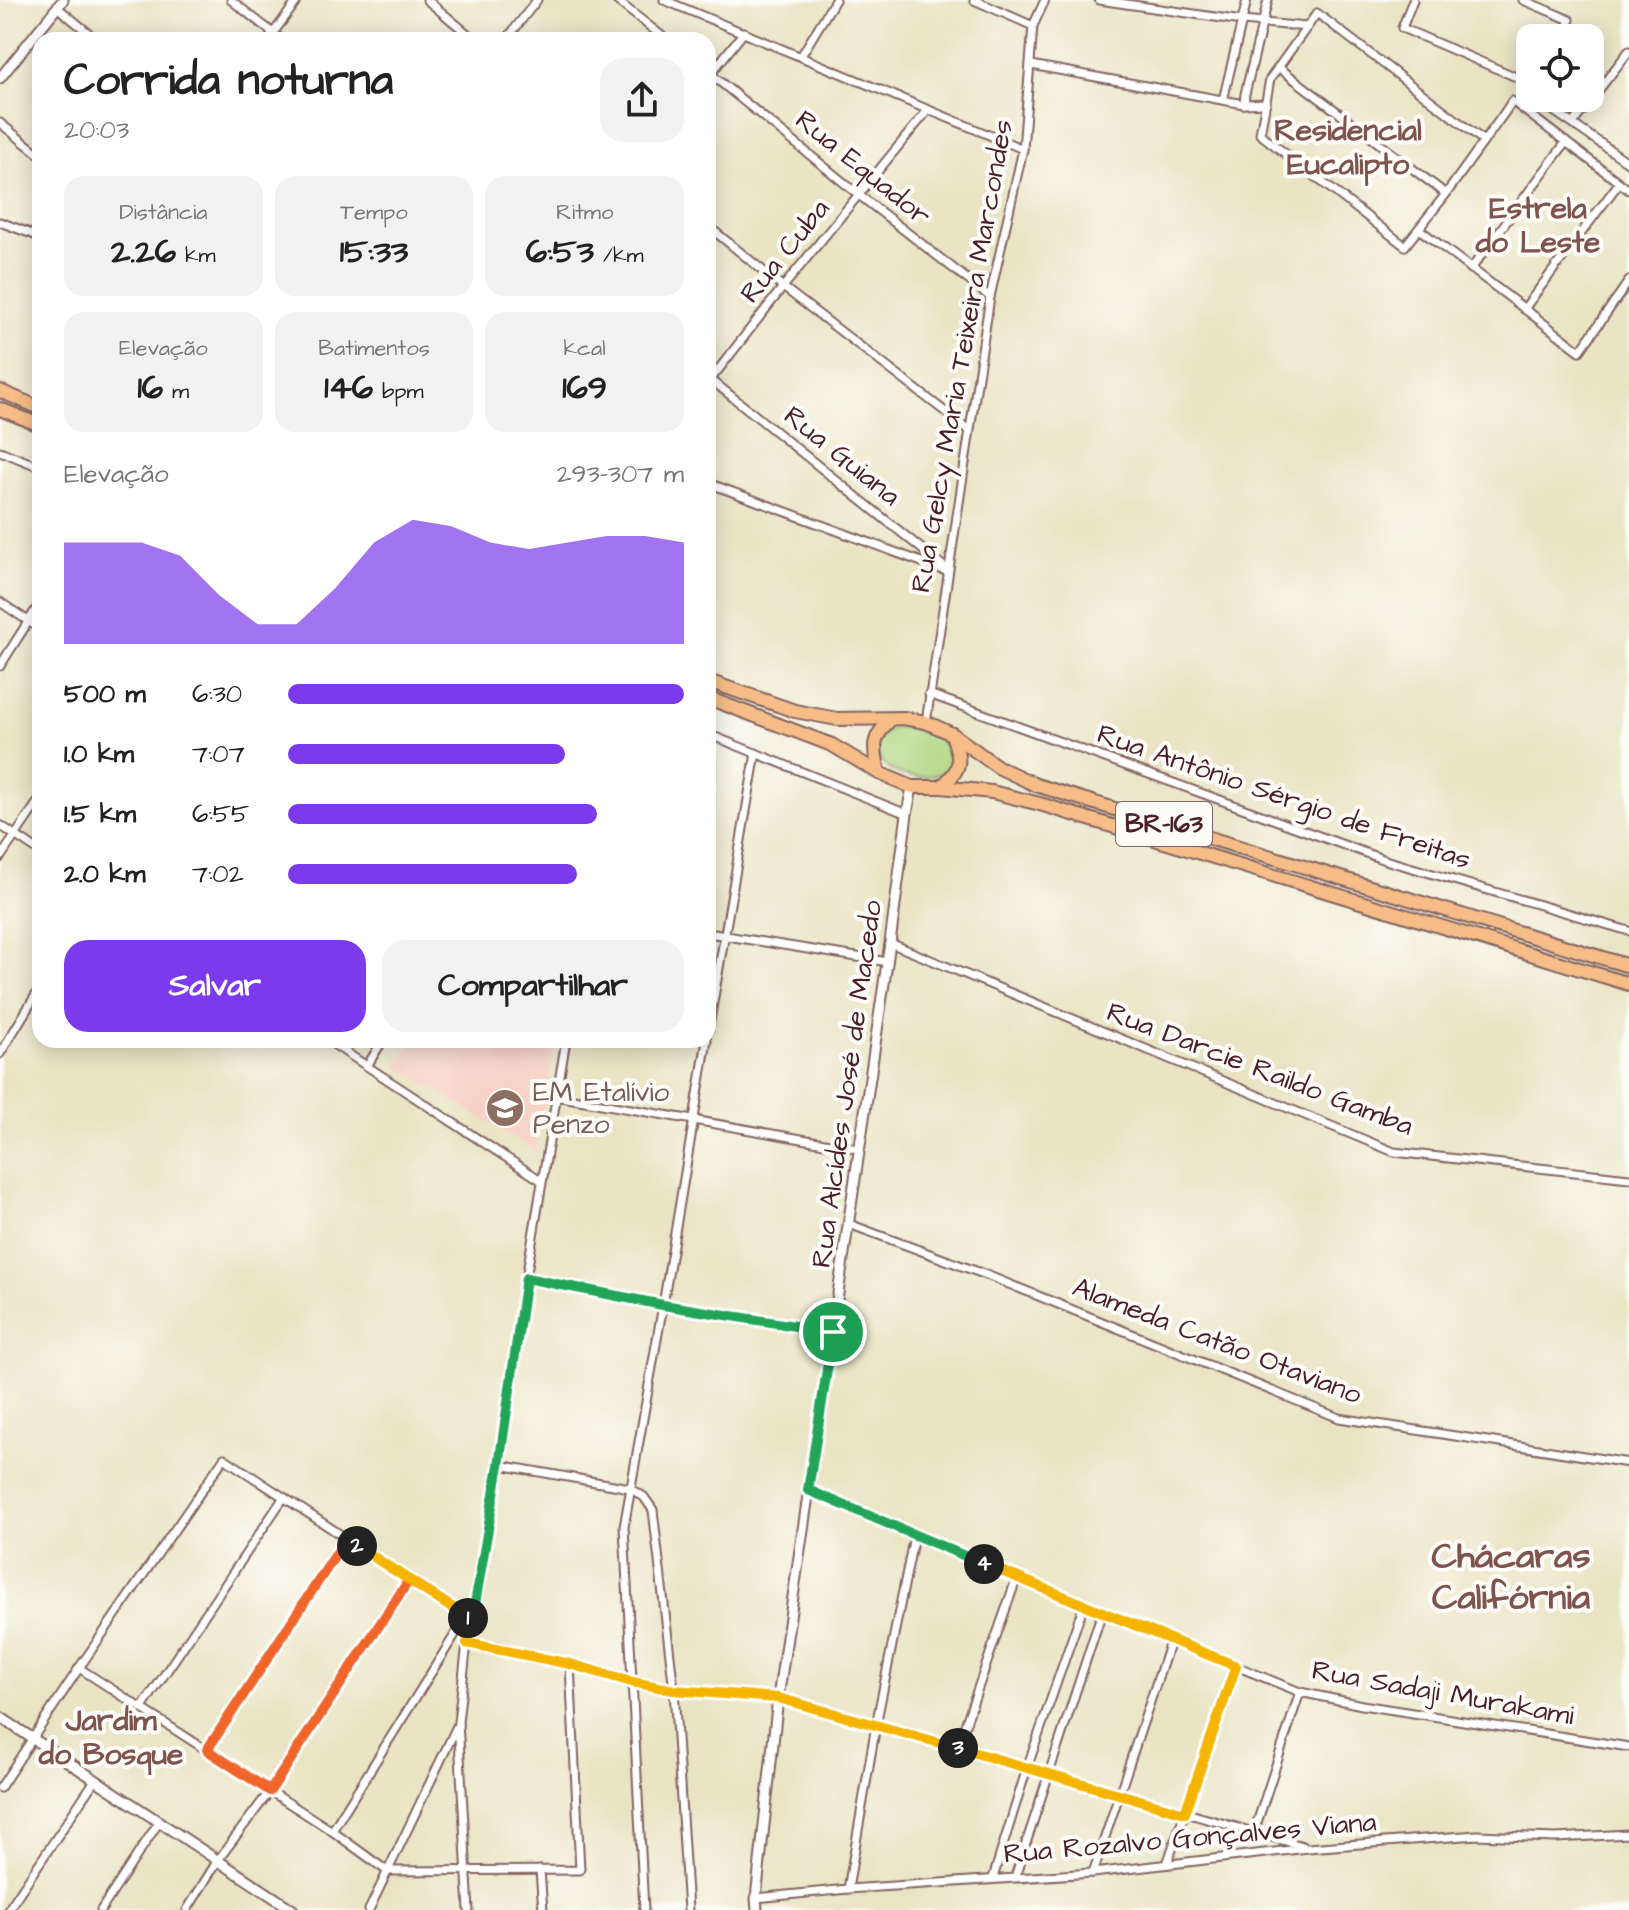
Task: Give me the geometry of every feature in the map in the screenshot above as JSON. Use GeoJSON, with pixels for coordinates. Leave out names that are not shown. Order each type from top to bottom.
{"type":"FeatureCollection","features":[{"type":"Feature","properties":{"kind":"highway"},"geometry":{"type":"LineString","coordinates":[[0,391],[32,405]]}},
{"type":"Feature","properties":{"kind":"highway"},"geometry":{"type":"LineString","coordinates":[[0,409],[32,422]]}},
{"type":"Feature","properties":{"kind":"highway","name":"BR-163"},"geometry":{"type":"LineString","coordinates":[[716,684],[795,711],[837,719],[903,718],[926,722],[952,734],[998,767],[1036,785],[1629,966]]}},
{"type":"Feature","properties":{"kind":"highway","name":"BR-163"},"geometry":{"type":"LineString","coordinates":[[716,701],[832,745],[879,773],[912,787],[992,792],[1040,804],[1629,984]]}},
{"type":"Feature","properties":{"kind":"highway"},"geometry":{"type":"LineString","coordinates":[[879,773],[874,746],[879,730],[891,719]]}},
{"type":"Feature","properties":{"kind":"highway"},"geometry":{"type":"LineString","coordinates":[[941,787],[954,775],[959,765],[952,734]]}},
{"type":"Feature","properties":{"kind":"street"},"geometry":{"type":"LineString","coordinates":[[231,0],[266,32]]}},
{"type":"Feature","properties":{"kind":"street"},"geometry":{"type":"LineString","coordinates":[[275,32],[298,0]]}},
{"type":"Feature","properties":{"kind":"street"},"geometry":{"type":"LineString","coordinates":[[427,0],[465,32]]}},
{"type":"Feature","properties":{"kind":"street"},"geometry":{"type":"LineString","coordinates":[[512,32],[537,0]]}},
{"type":"Feature","properties":{"kind":"street"},"geometry":{"type":"LineString","coordinates":[[616,0],[657,32]]}},
{"type":"Feature","properties":{"kind":"street"},"geometry":{"type":"LineString","coordinates":[[664,0],[1023,149]]}},
{"type":"Feature","properties":{"kind":"street"},"geometry":{"type":"LineString","coordinates":[[801,56],[835,0]]}},
{"type":"Feature","properties":{"kind":"street"},"geometry":{"type":"LineString","coordinates":[[974,0],[1033,26]]}},
{"type":"Feature","properties":{"kind":"street","name":"Rua Gelcy Maria Teixeira Marcondes"},"geometry":{"type":"LineString","coordinates":[[926,722],[990,297],[1023,149],[1033,26],[1045,0]]}},
{"type":"Feature","properties":{"kind":"street"},"geometry":{"type":"LineString","coordinates":[[1099,0],[1263,24],[1307,27]]}},
{"type":"Feature","properties":{"kind":"street"},"geometry":{"type":"LineString","coordinates":[[1223,100],[1247,0]]}},
{"type":"Feature","properties":{"kind":"street"},"geometry":{"type":"LineString","coordinates":[[1244,104],[1268,0]]}},
{"type":"Feature","properties":{"kind":"street"},"geometry":{"type":"LineString","coordinates":[[1413,0],[1402,28],[1516,77]]}},
{"type":"Feature","properties":{"kind":"street"},"geometry":{"type":"LineString","coordinates":[[1523,0],[1570,20],[1568,24]]}},
{"type":"Feature","properties":{"kind":"street"},"geometry":{"type":"LineString","coordinates":[[37,32],[60,3],[89,32]]}},
{"type":"Feature","properties":{"kind":"street"},"geometry":{"type":"LineString","coordinates":[[1484,141],[1317,13],[1270,79],[1260,134],[1405,246],[1446,194],[1484,141],[1512,101],[1629,190]]}},
{"type":"Feature","properties":{"kind":"street"},"geometry":{"type":"LineString","coordinates":[[716,66],[744,32]]}},
{"type":"Feature","properties":{"kind":"street"},"geometry":{"type":"LineString","coordinates":[[0,78],[32,38]]}},
{"type":"Feature","properties":{"kind":"street"},"geometry":{"type":"LineString","coordinates":[[1573,123],[1629,51]]}},
{"type":"Feature","properties":{"kind":"street"},"geometry":{"type":"LineString","coordinates":[[1031,65],[1244,104],[1266,103]]}},
{"type":"Feature","properties":{"kind":"street"},"geometry":{"type":"LineString","coordinates":[[1278,67],[1446,194]]}},
{"type":"Feature","properties":{"kind":"street","name":"Rua Equador"},"geometry":{"type":"LineString","coordinates":[[716,80],[990,297]]}},
{"type":"Feature","properties":{"kind":"street","name":"Rua Cuba"},"geometry":{"type":"LineString","coordinates":[[716,371],[928,110]]}},
{"type":"Feature","properties":{"kind":"street"},"geometry":{"type":"LineString","coordinates":[[1556,112],[1629,163]]}},
{"type":"Feature","properties":{"kind":"street"},"geometry":{"type":"LineString","coordinates":[[0,123],[32,149]]}},
{"type":"Feature","properties":{"kind":"street"},"geometry":{"type":"LineString","coordinates":[[1471,269],[1566,142]]}},
{"type":"Feature","properties":{"kind":"street"},"geometry":{"type":"LineString","coordinates":[[1524,309],[1619,183]]}},
{"type":"Feature","properties":{"kind":"street"},"geometry":{"type":"LineString","coordinates":[[0,222],[32,234]]}},
{"type":"Feature","properties":{"kind":"street"},"geometry":{"type":"LineString","coordinates":[[1419,229],[1580,351],[1629,281]]}},
{"type":"Feature","properties":{"kind":"street"},"geometry":{"type":"LineString","coordinates":[[716,233],[969,430]]}},
{"type":"Feature","properties":{"kind":"street","name":"Rua Guiana"},"geometry":{"type":"LineString","coordinates":[[716,386],[948,571]]}},
{"type":"Feature","properties":{"kind":"street"},"geometry":{"type":"LineString","coordinates":[[0,461],[2,452],[32,464]]}},
{"type":"Feature","properties":{"kind":"street"},"geometry":{"type":"LineString","coordinates":[[716,486],[948,571]]}},
{"type":"Feature","properties":{"kind":"street"},"geometry":{"type":"LineString","coordinates":[[0,602],[32,623]]}},
{"type":"Feature","properties":{"kind":"street"},"geometry":{"type":"LineString","coordinates":[[0,666],[32,616]]}},
{"type":"Feature","properties":{"kind":"street","name":"Rua Antônio Sérgio de Freitas"},"geometry":{"type":"LineString","coordinates":[[929,694],[1385,860],[1629,931]]}},
{"type":"Feature","properties":{"kind":"street"},"geometry":{"type":"LineString","coordinates":[[716,737],[907,814]]}},
{"type":"Feature","properties":{"kind":"street"},"geometry":{"type":"LineString","coordinates":[[716,981],[756,753]]}},
{"type":"Feature","properties":{"kind":"street","name":"Rua Alcídes José de Macedo"},"geometry":{"type":"LineString","coordinates":[[757,1910],[778,1698],[912,787]]}},
{"type":"Feature","properties":{"kind":"street"},"geometry":{"type":"LineString","coordinates":[[0,858],[32,811]]}},
{"type":"Feature","properties":{"kind":"street"},"geometry":{"type":"LineString","coordinates":[[0,825],[32,847]]}},
{"type":"Feature","properties":{"kind":"street"},"geometry":{"type":"LineString","coordinates":[[716,935],[888,962]]}},
{"type":"Feature","properties":{"kind":"street","name":"Rua Darcie Raildo Gamba"},"geometry":{"type":"LineString","coordinates":[[890,943],[1394,1152],[1629,1178]]}},
{"type":"Feature","properties":{"kind":"street"},"geometry":{"type":"LineString","coordinates":[[2,1049],[32,1001]]}},
{"type":"Feature","properties":{"kind":"street"},"geometry":{"type":"LineString","coordinates":[[339,1048],[542,1181]]}},
{"type":"Feature","properties":{"kind":"street"},"geometry":{"type":"LineString","coordinates":[[367,1066],[378,1048]]}},
{"type":"Feature","properties":{"kind":"street"},"geometry":{"type":"LineString","coordinates":[[469,1910],[458,1722],[469,1619],[499,1465],[565,1048]]}},
{"type":"Feature","properties":{"kind":"street"},"geometry":{"type":"LineString","coordinates":[[644,1910],[624,1527],[706,1048]]}},
{"type":"Feature","properties":{"kind":"street"},"geometry":{"type":"LineString","coordinates":[[556,1096],[859,1149]]}},
{"type":"Feature","properties":{"kind":"street","name":"Alameda Catão Otaviano"},"geometry":{"type":"LineString","coordinates":[[849,1224],[989,1276],[1339,1418],[1629,1463]]}},
{"type":"Feature","properties":{"kind":"street"},"geometry":{"type":"LineString","coordinates":[[526,1278],[663,1305],[833,1332]]}},
{"type":"Feature","properties":{"kind":"street"},"geometry":{"type":"LineString","coordinates":[[0,1788],[224,1458],[469,1619]]}},
{"type":"Feature","properties":{"kind":"street"},"geometry":{"type":"LineString","coordinates":[[499,1465],[630,1488],[644,1497],[653,1510],[674,1690],[688,1910]]}},
{"type":"Feature","properties":{"kind":"street","name":"Rua Sadaji Murakami"},"geometry":{"type":"LineString","coordinates":[[808,1490],[1300,1692],[1362,1705],[1629,1747]]}},
{"type":"Feature","properties":{"kind":"street"},"geometry":{"type":"LineString","coordinates":[[142,1708],[284,1497]]}},
{"type":"Feature","properties":{"kind":"street"},"geometry":{"type":"LineString","coordinates":[[848,1889],[876,1725],[914,1536]]}},
{"type":"Feature","properties":{"kind":"street"},"geometry":{"type":"LineString","coordinates":[[207,1750],[346,1539]]}},
{"type":"Feature","properties":{"kind":"street"},"geometry":{"type":"LineString","coordinates":[[957,1748],[1017,1577]]}},
{"type":"Feature","properties":{"kind":"street"},"geometry":{"type":"LineString","coordinates":[[187,1910],[218,1860],[270,1791],[409,1580]]}},
{"type":"Feature","properties":{"kind":"street"},"geometry":{"type":"LineString","coordinates":[[993,1878],[1027,1768],[1084,1604]]}},
{"type":"Feature","properties":{"kind":"street"},"geometry":{"type":"LineString","coordinates":[[1015,1877],[1102,1612]]}},
{"type":"Feature","properties":{"kind":"street"},"geometry":{"type":"LineString","coordinates":[[332,1831],[469,1619]]}},
{"type":"Feature","properties":{"kind":"street"},"geometry":{"type":"LineString","coordinates":[[1093,1873],[1171,1639]]}},
{"type":"Feature","properties":{"kind":"street"},"geometry":{"type":"LineString","coordinates":[[467,1643],[674,1690],[778,1698],[1308,1848]]}},
{"type":"Feature","properties":{"kind":"street"},"geometry":{"type":"LineString","coordinates":[[79,1668],[332,1831],[387,1871],[580,1870],[570,1664]]}},
{"type":"Feature","properties":{"kind":"street"},"geometry":{"type":"LineString","coordinates":[[1167,1864],[1236,1666]]}},
{"type":"Feature","properties":{"kind":"street"},"geometry":{"type":"LineString","coordinates":[[1254,1832],[1300,1692]]}},
{"type":"Feature","properties":{"kind":"street"},"geometry":{"type":"LineString","coordinates":[[0,1717],[218,1860],[280,1906],[293,1910]]}},
{"type":"Feature","properties":{"kind":"street"},"geometry":{"type":"LineString","coordinates":[[369,1910],[458,1722]]}},
{"type":"Feature","properties":{"kind":"street"},"geometry":{"type":"LineString","coordinates":[[8,1910],[95,1780]]}},
{"type":"Feature","properties":{"kind":"street"},"geometry":{"type":"LineString","coordinates":[[101,1910],[159,1822]]}},
{"type":"Feature","properties":{"kind":"street","name":"Rua Rozalvo Gonçalves Viana"},"geometry":{"type":"LineString","coordinates":[[756,1898],[993,1878],[1093,1873],[1308,1848],[1477,1835],[1556,1838],[1629,1834]]}},
{"type":"Feature","properties":{"kind":"street"},"geometry":{"type":"LineString","coordinates":[[540,1870],[543,1910]]}},
{"type":"Feature","properties":{"kind":"shaded area","name":"EM Etalívio Penzo"},"geometry":{"type":"Polygon","coordinates":[[[408,1048],[555,1048],[535,1150],[396,1066],[408,1048]]]}},
{"type":"Feature","properties":{"kind":"green space"},"geometry":{"type":"Polygon","coordinates":[[[895,727],[914,729],[937,738],[952,754],[952,764],[932,776],[918,777],[889,769],[879,757],[878,741],[895,727]]]}},
{"type":"Feature","properties":{"kind":"place","name":"EM Etalívio Penzo"},"geometry":{"type":"Point","coordinates":[505,1108]}},
{"type":"Feature","properties":{"kind":"district","name":"Residencial Eucalipto"},"geometry":{"type":"Point","coordinates":[1348,148]}},
{"type":"Feature","properties":{"kind":"district","name":"Estrela do Leste"},"geometry":{"type":"Point","coordinates":[1538,226]}},
{"type":"Feature","properties":{"kind":"district","name":"Chácaras Califórnia"},"geometry":{"type":"Point","coordinates":[1511,1576]}},
{"type":"Feature","properties":{"kind":"district","name":"Jardim do Bosque"},"geometry":{"type":"Point","coordinates":[111,1738]}},
{"type":"Feature","properties":{"kind":"route"},"geometry":{"type":"LineString","coordinates":[[833,1332],[663,1305],[526,1278],[499,1465],[472,1621],[409,1580],[270,1791],[207,1750],[346,1539],[472,1621],[467,1643],[674,1690],[778,1698],[1185,1813],[1236,1666],[808,1490],[833,1332]]}}]}
